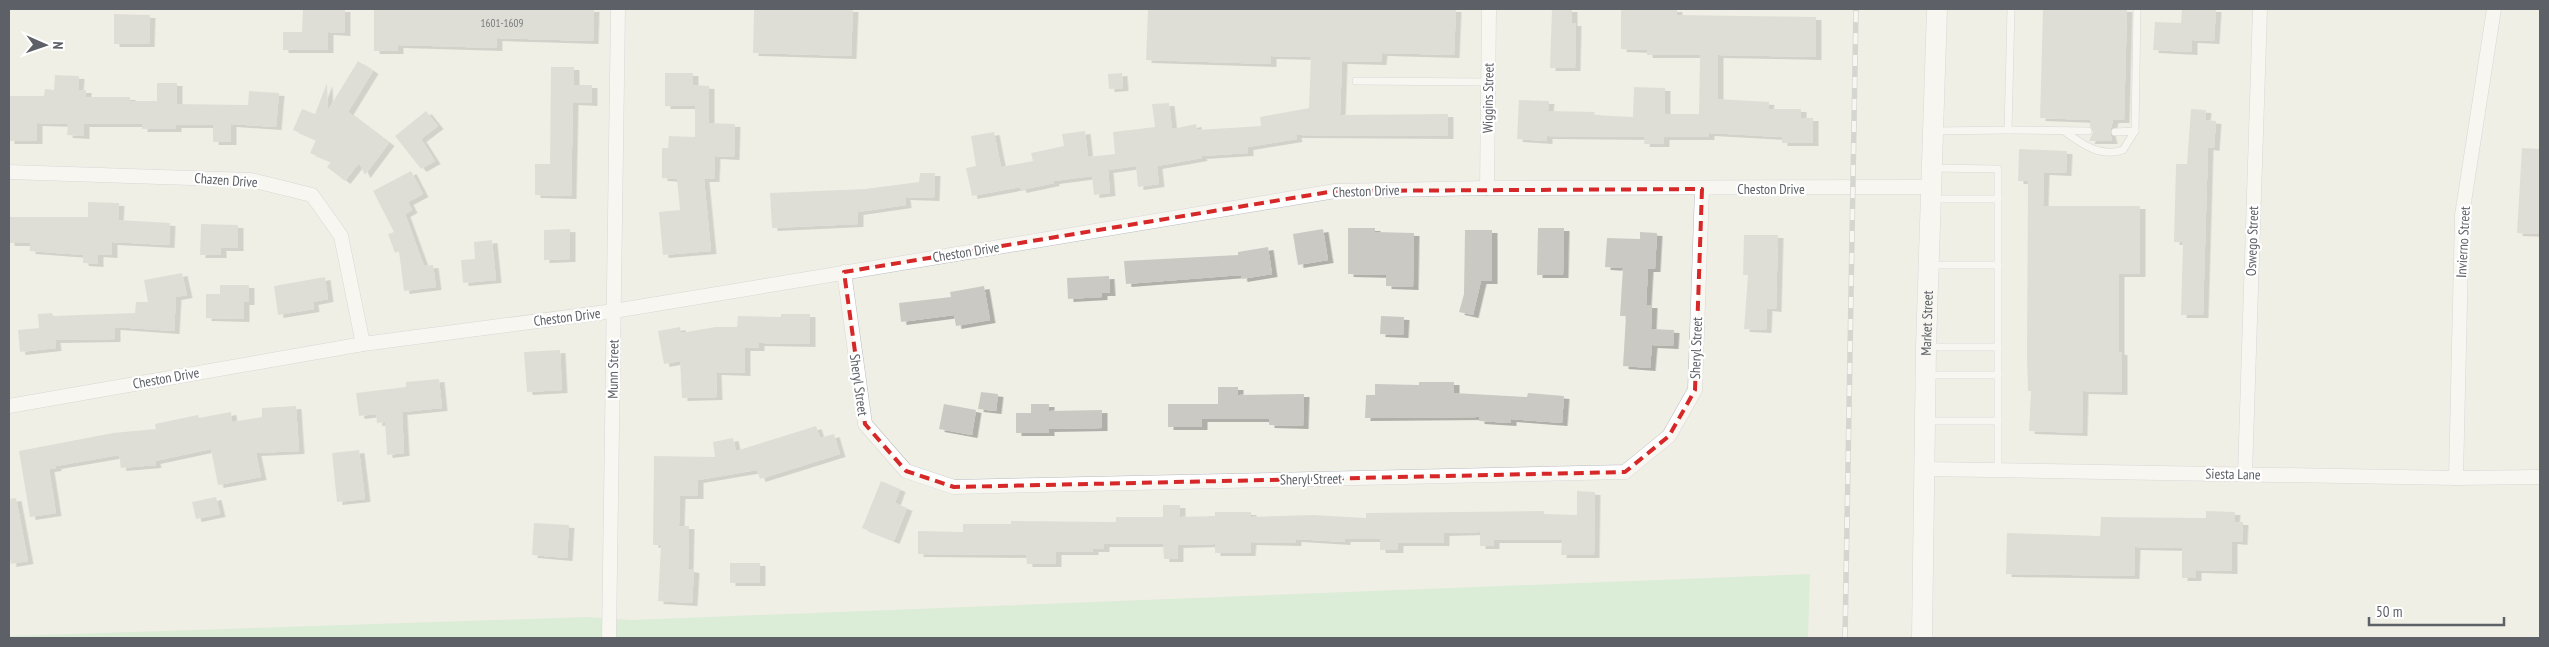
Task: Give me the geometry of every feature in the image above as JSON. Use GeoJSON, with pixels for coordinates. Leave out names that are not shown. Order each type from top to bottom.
{"type":"FeatureCollection","features":[{"type":"Feature","properties":{"kind":"main road","name":"Market Street"},"geometry":{"type":"LineString","coordinates":[[1922,638],[1926,347],[1937,9]]}},
{"type":"Feature","properties":{"kind":"street","name":"Munn Street"},"geometry":{"type":"LineString","coordinates":[[609,638],[618,9]]}},
{"type":"Feature","properties":{"kind":"street","name":"Wiggins Street"},"geometry":{"type":"LineString","coordinates":[[1487,188],[1490,9]]}},
{"type":"Feature","properties":{"kind":"street","name":"Oswego Street"},"geometry":{"type":"LineString","coordinates":[[2245,474],[2260,9]]}},
{"type":"Feature","properties":{"kind":"street","name":"Invierno Street"},"geometry":{"type":"LineString","coordinates":[[2456,478],[2462,215],[2494,9]]}},
{"type":"Feature","properties":{"kind":"street","name":"Chazen Drive"},"geometry":{"type":"LineString","coordinates":[[9,172],[251,180],[312,195],[341,236],[362,344]]}},
{"type":"Feature","properties":{"kind":"street","name":"Cheston Drive"},"geometry":{"type":"LineString","coordinates":[[9,406],[362,344],[614,311],[1335,191],[1487,188],[1702,189],[1932,185]]}},
{"type":"Feature","properties":{"kind":"street","name":"Sheryl Street"},"geometry":{"type":"LineString","coordinates":[[844,272],[864,424],[906,471],[954,487],[1625,472],[1670,436],[1695,390],[1702,189]]}},
{"type":"Feature","properties":{"kind":"street","name":"Siesta Lane"},"geometry":{"type":"LineString","coordinates":[[1925,468],[2456,478],[2540,477]]}},
{"type":"Feature","properties":{"kind":"lane"},"geometry":{"type":"LineString","coordinates":[[2008,130],[2011,9]]}},
{"type":"Feature","properties":{"kind":"lane"},"geometry":{"type":"LineString","coordinates":[[2064,131],[2090,149],[2110,153],[2123,150],[2135,131],[2137,9]]}},
{"type":"Feature","properties":{"kind":"lane"},"geometry":{"type":"LineString","coordinates":[[1356,81],[1488,82]]}},
{"type":"Feature","properties":{"kind":"lane"},"geometry":{"type":"LineString","coordinates":[[1934,131],[2088,131]]}},
{"type":"Feature","properties":{"kind":"lane"},"geometry":{"type":"LineString","coordinates":[[2115,132],[2135,131]]}},
{"type":"Feature","properties":{"kind":"lane"},"geometry":{"type":"LineString","coordinates":[[1932,185],[1998,170],[1998,469]]}},
{"type":"Feature","properties":{"kind":"lane"},"geometry":{"type":"LineString","coordinates":[[1932,185],[1998,199]]}},
{"type":"Feature","properties":{"kind":"lane"},"geometry":{"type":"LineString","coordinates":[[1929,265],[1998,264]]}},
{"type":"Feature","properties":{"kind":"lane"},"geometry":{"type":"LineString","coordinates":[[1926,347],[1998,347]]}},
{"type":"Feature","properties":{"kind":"lane"},"geometry":{"type":"LineString","coordinates":[[1926,375],[1998,375]]}},
{"type":"Feature","properties":{"kind":"lane"},"geometry":{"type":"LineString","coordinates":[[1926,421],[1998,421]]}},
{"type":"Feature","properties":{"kind":"highlighted area"},"geometry":{"type":"Polygon","coordinates":[[[1702,189],[1695,390],[1669,436],[1625,472],[954,487],[906,471],[865,424],[844,272],[1335,191],[1702,189]]]}},
{"type":"Feature","properties":{"kind":"green space"},"geometry":{"type":"Polygon","coordinates":[[[1810,574],[1808,638],[9,638],[9,636],[588,617],[631,620],[1810,574]]]}},
{"type":"Feature","properties":{"kind":"building"},"geometry":{"type":"Polygon","coordinates":[[[303,9],[345,9],[345,33],[328,32],[328,50],[283,50],[283,32],[302,32],[303,9]]]}},
{"type":"Feature","properties":{"kind":"building"},"geometry":{"type":"Polygon","coordinates":[[[374,9],[594,9],[593,41],[497,38],[497,48],[398,45],[398,51],[374,51],[374,9]]]}},
{"type":"Feature","properties":{"kind":"building"},"geometry":{"type":"Polygon","coordinates":[[[754,9],[853,9],[851,56],[753,53],[754,9]]]}},
{"type":"Feature","properties":{"kind":"building"},"geometry":{"type":"Polygon","coordinates":[[[1148,9],[1456,9],[1454,55],[1382,53],[1381,62],[1342,61],[1340,115],[1448,114],[1448,136],[1296,135],[1297,139],[1248,147],[1248,153],[1201,156],[1202,158],[1157,166],[1159,184],[1138,187],[1136,166],[1108,170],[1110,193],[1094,195],[1092,176],[1054,181],[1054,183],[1021,190],[1020,187],[972,196],[966,168],[976,166],[971,136],[994,132],[1001,167],[1033,161],[1031,153],[1064,146],[1062,134],[1085,131],[1088,157],[1115,154],[1113,132],[1155,127],[1152,104],[1169,103],[1172,129],[1196,124],[1197,130],[1261,126],[1260,117],[1309,108],[1311,57],[1271,56],[1271,64],[1146,60],[1148,9]]]}},
{"type":"Feature","properties":{"kind":"building"},"geometry":{"type":"Polygon","coordinates":[[[1552,9],[1572,9],[1572,23],[1576,23],[1575,68],[1550,68],[1552,9]]]}},
{"type":"Feature","properties":{"kind":"building"},"geometry":{"type":"Polygon","coordinates":[[[1621,9],[1677,9],[1677,15],[1816,17],[1816,57],[1718,55],[1718,99],[1769,102],[1768,109],[1801,109],[1801,118],[1813,118],[1813,143],[1782,143],[1782,137],[1709,133],[1709,137],[1664,137],[1664,144],[1644,144],[1645,137],[1547,136],[1547,141],[1517,139],[1519,100],[1549,101],[1548,111],[1595,112],[1594,115],[1633,117],[1634,87],[1665,88],[1665,114],[1699,114],[1700,55],[1647,55],[1647,50],[1621,49],[1621,9]]]}},
{"type":"Feature","properties":{"kind":"building"},"geometry":{"type":"Polygon","coordinates":[[[2043,9],[2127,9],[2124,120],[2113,120],[2110,132],[2112,141],[2089,141],[2093,132],[2090,120],[2040,118],[2043,9]]]}},
{"type":"Feature","properties":{"kind":"building"},"geometry":{"type":"Polygon","coordinates":[[[2182,9],[2216,9],[2214,41],[2192,40],[2192,52],[2153,50],[2155,22],[2181,23],[2182,9]]]}},
{"type":"Feature","properties":{"kind":"building"},"geometry":{"type":"Polygon","coordinates":[[[114,14],[150,15],[149,44],[114,44],[114,14]]]}},
{"type":"Feature","properties":{"kind":"building"},"geometry":{"type":"Polygon","coordinates":[[[358,61],[373,71],[348,112],[389,143],[365,175],[359,163],[345,181],[327,167],[331,162],[310,153],[316,140],[293,130],[302,109],[315,114],[327,83],[328,110],[358,61]]]}},
{"type":"Feature","properties":{"kind":"building"},"geometry":{"type":"Polygon","coordinates":[[[551,67],[574,67],[574,85],[592,85],[592,103],[573,102],[571,196],[535,195],[535,164],[550,164],[551,67]]]}},
{"type":"Feature","properties":{"kind":"building"},"geometry":{"type":"Polygon","coordinates":[[[665,73],[693,73],[693,85],[709,86],[709,123],[735,124],[734,157],[715,156],[714,179],[704,179],[711,251],[663,255],[659,212],[680,210],[677,179],[662,178],[662,148],[668,148],[669,136],[695,137],[695,106],[665,106],[665,73]]]}},
{"type":"Feature","properties":{"kind":"building"},"geometry":{"type":"Polygon","coordinates":[[[1122,73],[1123,88],[1109,89],[1108,74],[1122,73]]]}},
{"type":"Feature","properties":{"kind":"building"},"geometry":{"type":"Polygon","coordinates":[[[55,75],[79,76],[78,90],[86,90],[86,97],[130,97],[130,101],[157,101],[157,83],[177,83],[177,104],[248,105],[249,91],[279,93],[276,127],[231,124],[231,142],[213,142],[213,125],[176,125],[176,129],[142,129],[142,124],[84,124],[84,136],[67,135],[68,124],[37,123],[37,141],[9,141],[9,96],[44,96],[45,89],[54,90],[55,75]]]}},
{"type":"Feature","properties":{"kind":"building"},"geometry":{"type":"Polygon","coordinates":[[[2191,109],[2206,110],[2205,120],[2216,121],[2214,148],[2208,147],[2203,315],[2181,315],[2183,242],[2174,242],[2176,164],[2187,164],[2191,109]]]}},
{"type":"Feature","properties":{"kind":"building"},"geometry":{"type":"Polygon","coordinates":[[[426,111],[438,126],[421,139],[435,161],[421,169],[395,136],[426,111]]]}},
{"type":"Feature","properties":{"kind":"building"},"geometry":{"type":"Polygon","coordinates":[[[2522,148],[2540,149],[2540,234],[2517,233],[2522,148]]]}},
{"type":"Feature","properties":{"kind":"building"},"geometry":{"type":"Polygon","coordinates":[[[2019,149],[2067,151],[2066,173],[2044,172],[2043,206],[2140,206],[2140,274],[2119,274],[2119,352],[2122,352],[2122,392],[2083,391],[2082,433],[2029,431],[2031,391],[2028,391],[2027,355],[2028,181],[2018,181],[2019,149]]]}},
{"type":"Feature","properties":{"kind":"building"},"geometry":{"type":"Polygon","coordinates":[[[411,171],[423,194],[408,202],[412,210],[405,214],[424,266],[433,265],[436,287],[404,291],[399,251],[395,253],[388,234],[394,232],[373,191],[411,171]]]}},
{"type":"Feature","properties":{"kind":"building"},"geometry":{"type":"Polygon","coordinates":[[[920,173],[935,173],[934,198],[905,197],[906,205],[858,212],[858,224],[772,228],[770,193],[865,189],[919,182],[920,173]]]}},
{"type":"Feature","properties":{"kind":"building"},"geometry":{"type":"Polygon","coordinates":[[[88,202],[119,203],[118,220],[170,223],[169,245],[112,242],[112,255],[98,254],[98,264],[83,263],[83,255],[30,251],[30,243],[9,243],[9,217],[88,217],[88,202]]]}},
{"type":"Feature","properties":{"kind":"building"},"geometry":{"type":"Polygon","coordinates":[[[201,224],[238,225],[238,248],[221,248],[221,255],[200,255],[201,224]]]}},
{"type":"Feature","properties":{"kind":"building"},"geometry":{"type":"Polygon","coordinates":[[[1348,228],[1375,228],[1375,232],[1414,233],[1413,287],[1386,286],[1386,275],[1348,274],[1348,228]]]}},
{"type":"Feature","properties":{"kind":"building"},"geometry":{"type":"Polygon","coordinates":[[[1538,228],[1564,228],[1563,275],[1537,275],[1538,228]]]}},
{"type":"Feature","properties":{"kind":"building"},"geometry":{"type":"Polygon","coordinates":[[[570,229],[570,259],[544,260],[544,230],[570,229]]]}},
{"type":"Feature","properties":{"kind":"building"},"geometry":{"type":"Polygon","coordinates":[[[1323,229],[1328,260],[1298,265],[1293,234],[1323,229]]]}},
{"type":"Feature","properties":{"kind":"building"},"geometry":{"type":"Polygon","coordinates":[[[1465,230],[1492,230],[1492,281],[1481,281],[1473,315],[1459,312],[1464,294],[1465,230]]]}},
{"type":"Feature","properties":{"kind":"building"},"geometry":{"type":"Polygon","coordinates":[[[1640,232],[1657,233],[1655,269],[1648,269],[1646,305],[1652,305],[1651,329],[1674,330],[1673,346],[1652,345],[1650,368],[1623,366],[1626,316],[1620,316],[1623,268],[1605,267],[1607,238],[1640,239],[1640,232]]]}},
{"type":"Feature","properties":{"kind":"building"},"geometry":{"type":"Polygon","coordinates":[[[1744,235],[1778,235],[1776,309],[1767,308],[1766,330],[1744,329],[1748,275],[1743,275],[1744,235]]]}},
{"type":"Feature","properties":{"kind":"building"},"geometry":{"type":"Polygon","coordinates":[[[492,240],[496,280],[463,283],[461,260],[475,259],[474,242],[492,240]]]}},
{"type":"Feature","properties":{"kind":"building"},"geometry":{"type":"Polygon","coordinates":[[[1268,247],[1272,274],[1242,279],[1241,275],[1126,284],[1124,261],[1238,255],[1238,252],[1268,247]]]}},
{"type":"Feature","properties":{"kind":"building"},"geometry":{"type":"Polygon","coordinates":[[[182,273],[187,295],[176,297],[174,331],[115,327],[115,339],[55,340],[56,348],[20,352],[18,330],[39,328],[38,314],[52,313],[53,316],[135,313],[136,302],[148,302],[144,280],[182,273]]]}},
{"type":"Feature","properties":{"kind":"building"},"geometry":{"type":"Polygon","coordinates":[[[1109,276],[1110,293],[1102,293],[1102,297],[1068,299],[1067,278],[1109,276]]]}},
{"type":"Feature","properties":{"kind":"building"},"geometry":{"type":"Polygon","coordinates":[[[325,277],[328,299],[313,302],[314,309],[278,315],[274,286],[325,277]]]}},
{"type":"Feature","properties":{"kind":"building"},"geometry":{"type":"Polygon","coordinates":[[[220,285],[249,285],[249,302],[244,302],[244,319],[206,318],[206,294],[220,294],[220,285]]]}},
{"type":"Feature","properties":{"kind":"building"},"geometry":{"type":"Polygon","coordinates":[[[984,286],[990,320],[956,326],[954,315],[901,322],[899,303],[951,297],[950,292],[984,286]]]}},
{"type":"Feature","properties":{"kind":"building"},"geometry":{"type":"Polygon","coordinates":[[[781,314],[810,314],[810,344],[759,343],[759,348],[745,348],[745,373],[716,372],[717,397],[682,398],[680,361],[664,364],[658,331],[680,327],[681,333],[715,327],[737,327],[738,316],[781,317],[781,314]]]}},
{"type":"Feature","properties":{"kind":"building"},"geometry":{"type":"Polygon","coordinates":[[[1381,316],[1404,317],[1403,335],[1380,334],[1381,316]]]}},
{"type":"Feature","properties":{"kind":"building"},"geometry":{"type":"Polygon","coordinates":[[[560,350],[562,390],[527,392],[524,352],[560,350]]]}},
{"type":"Feature","properties":{"kind":"building"},"geometry":{"type":"Polygon","coordinates":[[[439,379],[442,408],[402,412],[404,453],[387,455],[385,422],[377,423],[376,414],[359,416],[356,393],[406,387],[406,382],[439,379]]]}},
{"type":"Feature","properties":{"kind":"building"},"geometry":{"type":"Polygon","coordinates":[[[1419,382],[1454,382],[1454,393],[1527,397],[1528,393],[1564,396],[1562,423],[1511,419],[1511,423],[1479,421],[1479,417],[1365,418],[1366,395],[1375,395],[1375,384],[1419,385],[1419,382]]]}},
{"type":"Feature","properties":{"kind":"building"},"geometry":{"type":"Polygon","coordinates":[[[1218,387],[1238,387],[1238,395],[1304,394],[1303,426],[1269,425],[1269,419],[1202,419],[1202,427],[1168,427],[1168,404],[1218,404],[1218,387]]]}},
{"type":"Feature","properties":{"kind":"building"},"geometry":{"type":"Polygon","coordinates":[[[981,392],[998,394],[996,411],[978,409],[981,392]]]}},
{"type":"Feature","properties":{"kind":"building"},"geometry":{"type":"Polygon","coordinates":[[[944,404],[976,410],[972,435],[939,429],[944,404]]]}},
{"type":"Feature","properties":{"kind":"building"},"geometry":{"type":"Polygon","coordinates":[[[1031,404],[1049,404],[1049,411],[1102,410],[1102,428],[1049,429],[1049,433],[1016,433],[1016,413],[1031,413],[1031,404]]]}},
{"type":"Feature","properties":{"kind":"building"},"geometry":{"type":"Polygon","coordinates":[[[296,406],[299,451],[256,453],[261,477],[218,485],[211,449],[155,461],[156,465],[121,468],[119,455],[56,466],[56,468],[49,469],[56,513],[30,517],[19,451],[113,433],[156,429],[155,424],[198,415],[199,418],[231,412],[232,422],[262,417],[262,408],[296,406]]]}},
{"type":"Feature","properties":{"kind":"building"},"geometry":{"type":"Polygon","coordinates":[[[816,426],[820,438],[834,434],[840,454],[760,479],[757,470],[698,480],[698,496],[680,496],[679,526],[689,526],[688,569],[694,570],[692,603],[658,601],[661,545],[653,545],[654,456],[715,457],[713,442],[733,438],[736,451],[816,426]]]}},
{"type":"Feature","properties":{"kind":"building"},"geometry":{"type":"Polygon","coordinates":[[[359,450],[365,499],[337,502],[332,453],[359,450]]]}},
{"type":"Feature","properties":{"kind":"building"},"geometry":{"type":"Polygon","coordinates":[[[881,481],[900,489],[895,503],[907,508],[894,541],[862,528],[881,481]]]}},
{"type":"Feature","properties":{"kind":"building"},"geometry":{"type":"Polygon","coordinates":[[[1577,491],[1595,492],[1594,555],[1561,555],[1562,540],[1494,540],[1494,546],[1480,546],[1480,532],[1444,533],[1444,543],[1398,543],[1398,550],[1380,550],[1380,539],[1345,539],[1345,542],[1296,539],[1296,543],[1251,542],[1250,553],[1215,553],[1215,544],[1178,545],[1178,559],[1164,559],[1163,544],[1104,544],[1104,549],[1093,549],[1093,552],[1056,552],[1056,564],[1027,564],[1026,555],[918,554],[918,531],[963,532],[963,524],[1011,524],[1011,521],[1116,522],[1116,517],[1163,517],[1163,505],[1180,505],[1180,517],[1215,516],[1215,512],[1251,512],[1251,517],[1313,515],[1366,518],[1366,513],[1544,511],[1544,514],[1577,515],[1577,491]]]}},
{"type":"Feature","properties":{"kind":"building"},"geometry":{"type":"Polygon","coordinates":[[[216,497],[220,514],[196,519],[192,502],[216,497]]]}},
{"type":"Feature","properties":{"kind":"building"},"geometry":{"type":"Polygon","coordinates":[[[16,498],[28,561],[11,564],[9,552],[9,499],[16,498]]]}},
{"type":"Feature","properties":{"kind":"building"},"geometry":{"type":"Polygon","coordinates":[[[2206,511],[2235,512],[2234,522],[2243,522],[2242,542],[2232,541],[2232,571],[2196,570],[2196,578],[2182,578],[2182,548],[2135,547],[2134,576],[2006,574],[2007,533],[2100,536],[2101,517],[2206,518],[2206,511]]]}},
{"type":"Feature","properties":{"kind":"building"},"geometry":{"type":"Polygon","coordinates":[[[534,523],[569,525],[567,558],[532,555],[534,523]]]}},
{"type":"Feature","properties":{"kind":"building"},"geometry":{"type":"Polygon","coordinates":[[[730,563],[760,563],[760,583],[730,583],[730,563]]]}},
{"type":"Feature","properties":{"kind":"railway"},"geometry":{"type":"LineString","coordinates":[[1845,638],[1856,9]]}}]}
